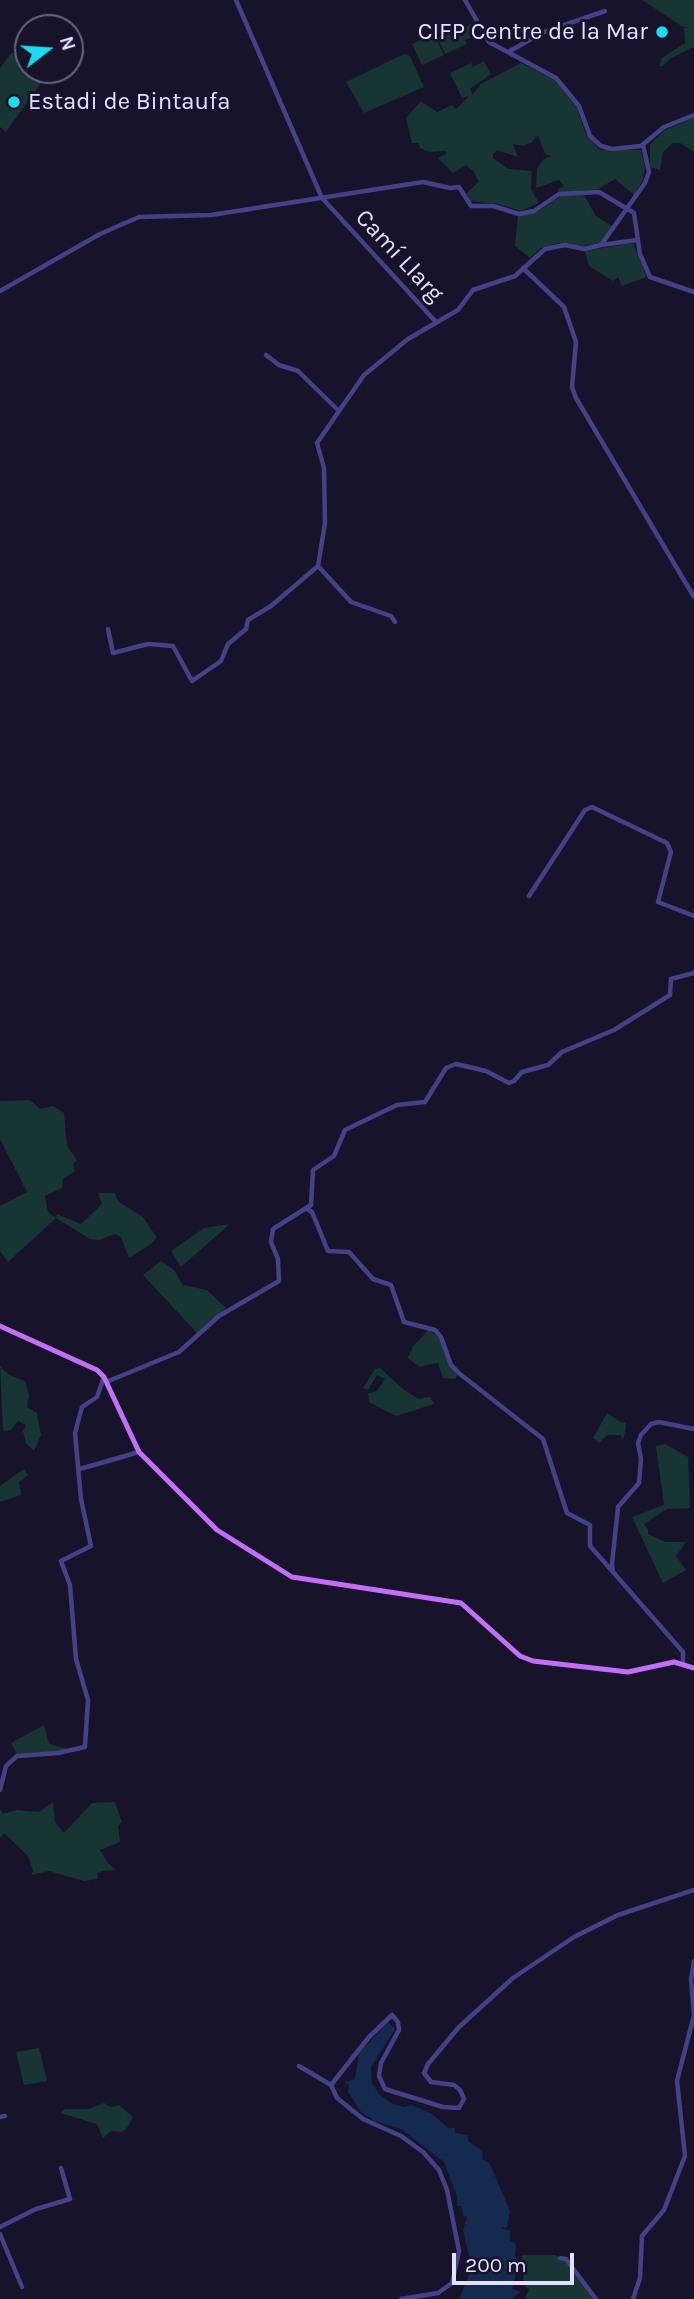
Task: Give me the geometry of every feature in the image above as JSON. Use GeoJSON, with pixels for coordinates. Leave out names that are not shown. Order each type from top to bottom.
{"type":"FeatureCollection","features":[{"type":"Feature","properties":{"kind":"main road"},"geometry":{"type":"LineString","coordinates":[[0,1326],[90,1366],[105,1379],[139,1452],[217,1530],[292,1577],[461,1603],[520,1656],[533,1661],[628,1672],[664,1663],[684,1664],[694,1668]]}},
{"type":"Feature","properties":{"kind":"street","name":"Camí Llarg"},"geometry":{"type":"LineString","coordinates":[[236,0],[322,198],[436,322],[458,310],[473,290],[489,283],[504,282],[545,249],[565,245],[584,249],[637,240]]}},
{"type":"Feature","properties":{"kind":"street"},"geometry":{"type":"LineString","coordinates":[[465,0],[489,42],[556,78],[579,106],[590,136],[601,146],[612,149],[643,145],[664,127],[694,115]]}},
{"type":"Feature","properties":{"kind":"street"},"geometry":{"type":"LineString","coordinates":[[508,52],[544,32],[605,11]]}},
{"type":"Feature","properties":{"kind":"street"},"geometry":{"type":"LineString","coordinates":[[601,245],[628,209],[649,172],[643,145]]}},
{"type":"Feature","properties":{"kind":"street"},"geometry":{"type":"LineString","coordinates":[[0,291],[100,234],[139,217],[211,215],[407,182],[423,182],[450,188],[459,187],[471,206],[493,206],[519,214],[534,211],[565,192],[599,192],[628,209],[636,218],[637,240],[650,276],[694,292]]}},
{"type":"Feature","properties":{"kind":"street"},"geometry":{"type":"LineString","coordinates":[[523,268],[564,307],[576,342],[572,387],[576,398],[694,597]]}},
{"type":"Feature","properties":{"kind":"street"},"geometry":{"type":"LineString","coordinates":[[108,629],[114,653],[148,644],[173,646],[192,681],[221,661],[229,644],[246,629],[248,620],[271,606],[318,566],[325,523],[324,468],[317,443],[338,410],[379,360],[436,322]]}},
{"type":"Feature","properties":{"kind":"street"},"geometry":{"type":"LineString","coordinates":[[266,355],[279,366],[298,371],[338,410]]}},
{"type":"Feature","properties":{"kind":"street"},"geometry":{"type":"LineString","coordinates":[[318,566],[351,602],[391,616],[395,622]]}},
{"type":"Feature","properties":{"kind":"street"},"geometry":{"type":"LineString","coordinates":[[529,896],[585,810],[592,807],[667,843],[671,852],[657,902],[694,916]]}},
{"type":"Feature","properties":{"kind":"street"},"geometry":{"type":"LineString","coordinates":[[0,1790],[6,1766],[17,1756],[58,1754],[85,1747],[88,1700],[76,1659],[70,1585],[61,1562],[86,1550],[92,1541],[81,1499],[75,1433],[78,1417],[86,1404],[100,1393],[105,1379],[179,1352],[219,1316],[279,1281],[278,1259],[271,1234],[273,1229],[311,1205],[313,1170],[334,1156],[345,1130],[397,1105],[425,1102],[450,1065],[456,1063],[486,1071],[509,1083],[514,1081],[522,1072],[548,1065],[562,1052],[614,1030],[670,995],[671,979],[694,973]]}},
{"type":"Feature","properties":{"kind":"street"},"geometry":{"type":"LineString","coordinates":[[307,1209],[312,1212],[328,1251],[349,1252],[373,1279],[391,1285],[404,1321],[435,1331],[441,1337],[451,1365],[543,1439],[567,1513],[590,1525],[590,1546],[683,1652],[684,1664]]}},
{"type":"Feature","properties":{"kind":"street"},"geometry":{"type":"LineString","coordinates":[[613,1572],[617,1543],[615,1517],[618,1507],[639,1483],[640,1436],[651,1424],[659,1422],[694,1429]]}},
{"type":"Feature","properties":{"kind":"street"},"geometry":{"type":"LineString","coordinates":[[80,1469],[139,1452]]}},
{"type":"Feature","properties":{"kind":"street"},"geometry":{"type":"LineString","coordinates":[[331,2085],[369,2037],[392,2015],[398,2022],[399,2030],[381,2063],[379,2076],[385,2089],[443,2107],[459,2108],[464,2099],[460,2090],[448,2084],[431,2082],[424,2073],[428,2064],[459,2026],[513,1978],[574,1937],[618,1916],[694,1890]]}},
{"type":"Feature","properties":{"kind":"street"},"geometry":{"type":"LineString","coordinates":[[633,2299],[640,2278],[642,2236],[664,2210],[685,2156],[677,2081],[694,2015],[694,1961]]}},
{"type":"Feature","properties":{"kind":"street"},"geometry":{"type":"LineString","coordinates":[[299,2066],[331,2085],[337,2098],[363,2119],[401,2136],[423,2152],[439,2170],[447,2190],[458,2251],[452,2283],[438,2293],[401,2299]]}},
{"type":"Feature","properties":{"kind":"street"},"geometry":{"type":"LineString","coordinates":[[0,2227],[36,2209],[70,2199],[61,2168]]}},
{"type":"Feature","properties":{"kind":"street"},"geometry":{"type":"LineString","coordinates":[[0,2234],[22,2287]]}},
{"type":"Feature","properties":{"kind":"street"},"geometry":{"type":"LineString","coordinates":[[560,2259],[566,2259],[596,2299]]}},
{"type":"Feature","properties":{"kind":"green space"},"geometry":{"type":"Polygon","coordinates":[[[642,0],[694,0],[694,47],[659,66],[662,58],[685,43],[684,28],[690,27],[683,27],[642,0]]]}},
{"type":"Feature","properties":{"kind":"green space"},"geometry":{"type":"Polygon","coordinates":[[[457,23],[460,29],[471,24],[476,35],[465,40],[467,44],[445,54],[435,33],[457,23]]]}},
{"type":"Feature","properties":{"kind":"green space"},"geometry":{"type":"Polygon","coordinates":[[[434,34],[444,55],[422,65],[412,44],[434,34]]]}},
{"type":"Feature","properties":{"kind":"green space","name":"Estadi de Bintaufa"},"geometry":{"type":"Polygon","coordinates":[[[12,52],[14,84],[40,84],[6,132],[0,127],[0,68],[12,52]]]}},
{"type":"Feature","properties":{"kind":"green space"},"geometry":{"type":"Polygon","coordinates":[[[404,54],[410,56],[424,87],[364,113],[346,82],[404,54]]]}},
{"type":"Feature","properties":{"kind":"green space"},"geometry":{"type":"Polygon","coordinates":[[[484,61],[491,74],[470,89],[473,94],[481,84],[521,63],[554,79],[577,108],[586,135],[600,150],[641,150],[645,167],[643,180],[634,195],[615,179],[598,189],[559,193],[558,189],[564,186],[559,180],[536,188],[537,168],[544,159],[551,156],[545,154],[538,135],[531,143],[522,146],[513,144],[518,157],[497,150],[493,158],[508,169],[532,171],[531,189],[539,203],[521,211],[498,204],[469,201],[466,194],[479,181],[473,171],[466,165],[453,173],[438,158],[447,153],[445,151],[430,152],[420,148],[418,143],[412,143],[406,118],[421,101],[437,112],[452,105],[456,109],[469,96],[462,98],[450,73],[471,63],[473,67],[484,61]]]}},
{"type":"Feature","properties":{"kind":"green space"},"geometry":{"type":"Polygon","coordinates":[[[694,118],[694,152],[680,143],[673,143],[663,152],[660,170],[650,167],[650,145],[665,130],[694,118]]]}},
{"type":"Feature","properties":{"kind":"green space"},"geometry":{"type":"Polygon","coordinates":[[[562,195],[584,195],[596,216],[612,226],[600,243],[583,246],[559,243],[541,248],[530,258],[515,246],[518,216],[539,211],[562,195]]]}},
{"type":"Feature","properties":{"kind":"green space"},"geometry":{"type":"Polygon","coordinates":[[[633,243],[647,277],[622,286],[618,277],[613,281],[589,266],[585,251],[633,243]]]}},
{"type":"Feature","properties":{"kind":"green space"},"geometry":{"type":"Polygon","coordinates":[[[30,1100],[40,1109],[53,1106],[64,1113],[67,1146],[77,1160],[73,1164],[75,1171],[63,1179],[62,1188],[45,1196],[48,1212],[56,1218],[8,1262],[0,1251],[0,1206],[27,1192],[0,1139],[0,1101],[30,1100]]]}},
{"type":"Feature","properties":{"kind":"green space"},"geometry":{"type":"Polygon","coordinates":[[[98,1193],[114,1193],[119,1202],[143,1217],[157,1238],[129,1258],[121,1237],[115,1234],[99,1240],[90,1239],[56,1218],[57,1214],[81,1224],[102,1204],[98,1193]]]}},
{"type":"Feature","properties":{"kind":"green space"},"geometry":{"type":"Polygon","coordinates":[[[230,1224],[181,1267],[171,1251],[204,1228],[230,1224]]]}},
{"type":"Feature","properties":{"kind":"green space"},"geometry":{"type":"Polygon","coordinates":[[[161,1261],[174,1270],[183,1285],[207,1290],[226,1308],[197,1333],[143,1275],[161,1261]]]}},
{"type":"Feature","properties":{"kind":"green space"},"geometry":{"type":"Polygon","coordinates":[[[429,1330],[440,1338],[449,1365],[458,1374],[455,1379],[443,1378],[438,1363],[419,1367],[408,1358],[413,1346],[429,1330]]]}},
{"type":"Feature","properties":{"kind":"green space"},"geometry":{"type":"Polygon","coordinates":[[[0,1366],[9,1375],[25,1381],[29,1396],[27,1407],[37,1413],[41,1435],[34,1451],[26,1443],[23,1431],[26,1425],[18,1421],[11,1430],[3,1431],[0,1366]]]}},
{"type":"Feature","properties":{"kind":"green space"},"geometry":{"type":"Polygon","coordinates":[[[380,1368],[404,1390],[419,1399],[430,1397],[434,1404],[396,1416],[369,1402],[368,1393],[377,1391],[385,1379],[377,1375],[368,1390],[363,1388],[375,1369],[380,1368]]]}},
{"type":"Feature","properties":{"kind":"green space"},"geometry":{"type":"Polygon","coordinates":[[[607,1413],[622,1423],[626,1422],[626,1428],[623,1439],[620,1435],[607,1435],[599,1443],[593,1438],[607,1413]]]}},
{"type":"Feature","properties":{"kind":"green space"},"geometry":{"type":"Polygon","coordinates":[[[665,1444],[688,1457],[690,1508],[667,1509],[644,1524],[648,1534],[665,1542],[686,1542],[676,1556],[686,1570],[663,1583],[632,1517],[664,1505],[656,1446],[665,1444]]]}},
{"type":"Feature","properties":{"kind":"green space"},"geometry":{"type":"Polygon","coordinates":[[[24,1469],[28,1475],[19,1482],[21,1495],[0,1502],[0,1486],[24,1469]]]}},
{"type":"Feature","properties":{"kind":"green space"},"geometry":{"type":"Polygon","coordinates":[[[44,1725],[49,1744],[72,1750],[17,1754],[11,1743],[44,1725]]]}},
{"type":"Feature","properties":{"kind":"green space"},"geometry":{"type":"Polygon","coordinates":[[[53,1802],[55,1822],[64,1833],[92,1803],[115,1802],[122,1822],[118,1826],[120,1842],[100,1850],[116,1870],[97,1873],[98,1879],[84,1881],[49,1871],[31,1875],[33,1871],[28,1856],[4,1833],[0,1838],[0,1809],[3,1814],[17,1810],[39,1812],[53,1802]]]}},
{"type":"Feature","properties":{"kind":"green space"},"geometry":{"type":"Polygon","coordinates":[[[39,2048],[47,2081],[24,2085],[16,2052],[39,2048]]]}},
{"type":"Feature","properties":{"kind":"green space"},"geometry":{"type":"Polygon","coordinates":[[[104,2103],[111,2107],[119,2105],[133,2117],[122,2132],[111,2131],[103,2138],[97,2124],[60,2113],[65,2109],[88,2109],[104,2103]]]}},
{"type":"Feature","properties":{"kind":"green space"},"geometry":{"type":"Polygon","coordinates":[[[521,2255],[555,2255],[568,2263],[593,2299],[524,2299],[529,2290],[523,2283],[524,2267],[521,2255]]]}},
{"type":"Feature","properties":{"kind":"water"},"geometry":{"type":"Polygon","coordinates":[[[388,2022],[395,2029],[371,2067],[372,2083],[379,2094],[391,2103],[404,2107],[412,2105],[432,2114],[448,2128],[455,2128],[455,2133],[468,2135],[468,2141],[483,2151],[482,2159],[490,2164],[510,2211],[507,2227],[500,2228],[510,2231],[510,2240],[516,2245],[515,2256],[519,2263],[512,2289],[521,2292],[511,2299],[459,2299],[472,2268],[463,2230],[467,2217],[463,2216],[462,2206],[457,2206],[457,2196],[444,2162],[401,2129],[374,2121],[361,2112],[348,2092],[349,2084],[344,2083],[355,2079],[359,2053],[388,2022]]]}},
{"type":"Feature","properties":{"kind":"place","name":"CIFP Centre de la Mar"},"geometry":{"type":"Point","coordinates":[662,32]}},
{"type":"Feature","properties":{"kind":"place","name":"Estadi de Bintaufa"},"geometry":{"type":"Point","coordinates":[14,102]}}]}
